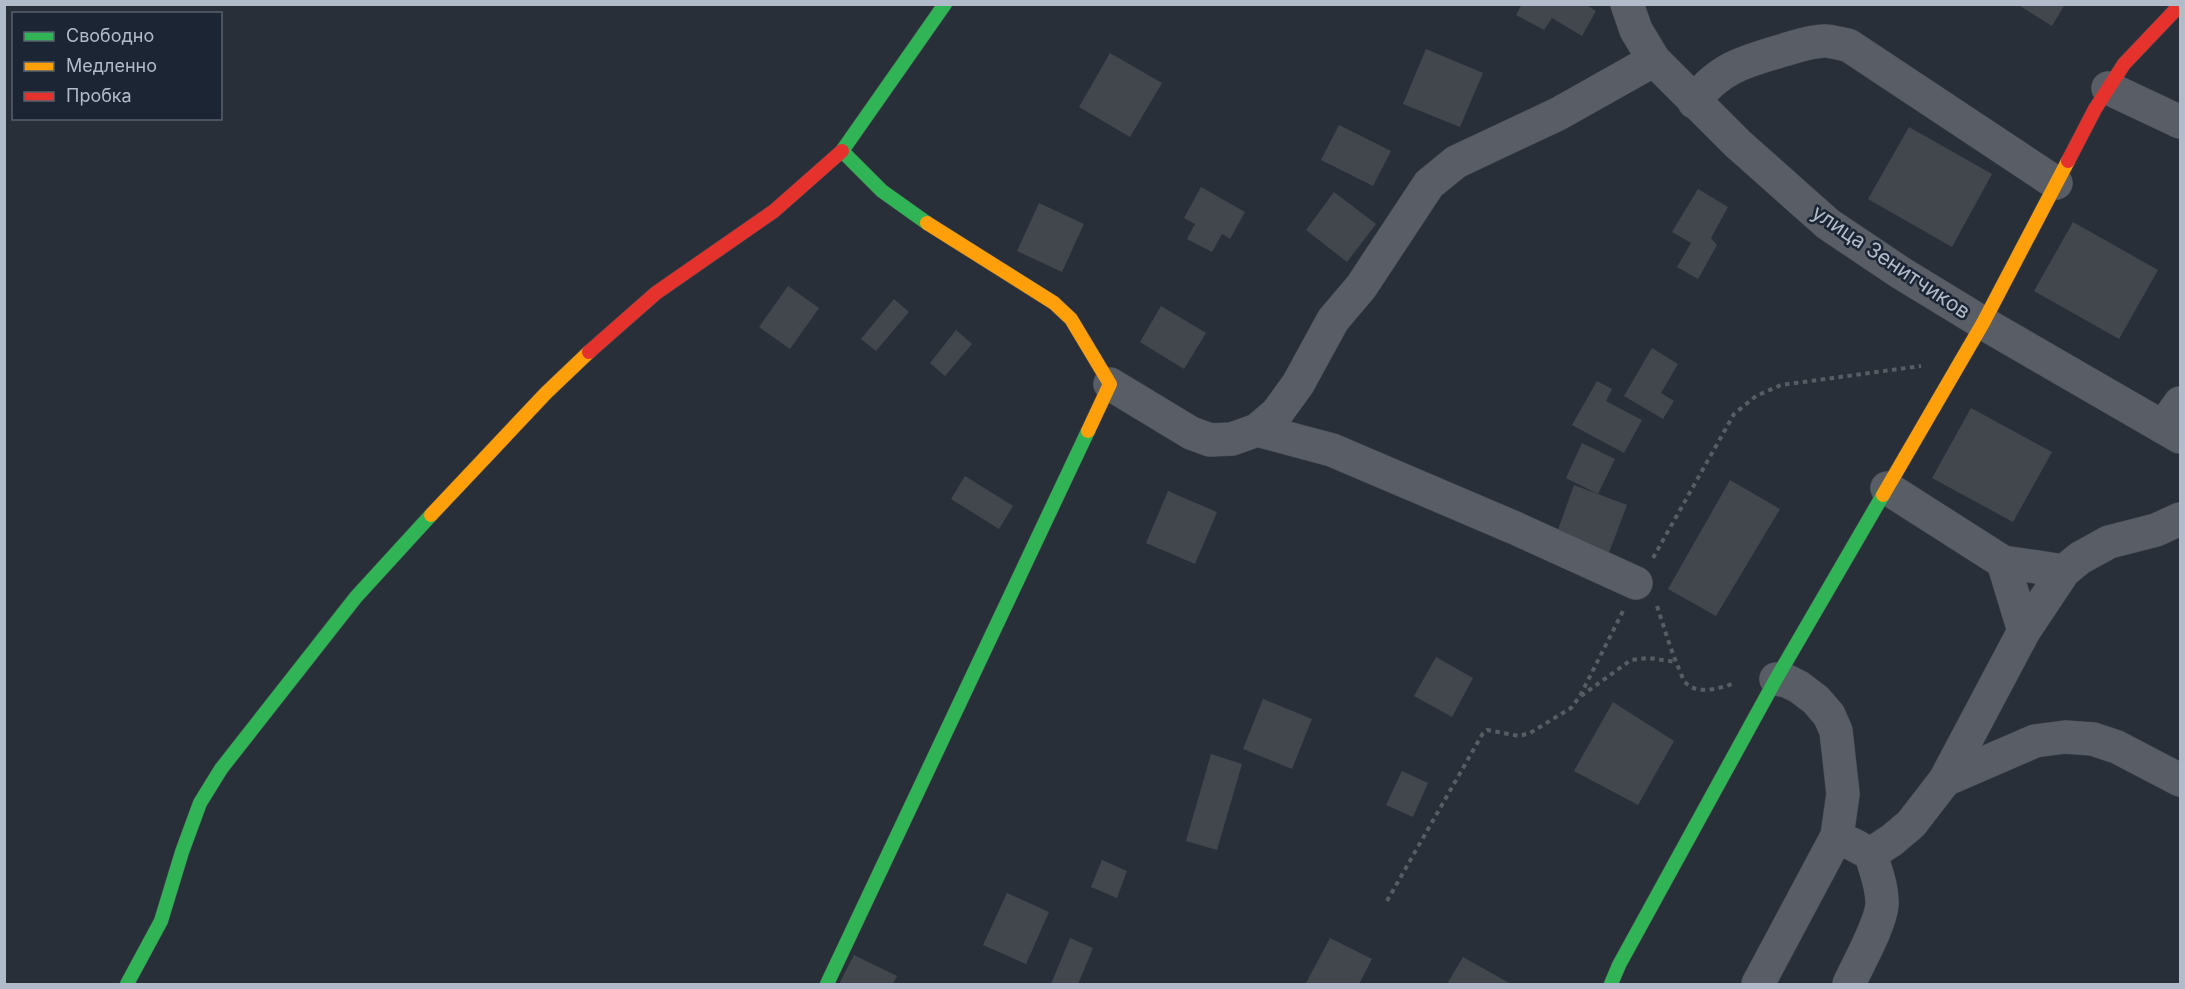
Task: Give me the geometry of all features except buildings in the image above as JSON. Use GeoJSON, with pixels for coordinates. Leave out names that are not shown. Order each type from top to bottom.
{"type":"FeatureCollection","features":[{"type":"Feature","properties":{"kind":"street"},"geometry":{"type":"LineString","coordinates":[[127,984],[160,921],[200,803],[221,769],[356,597],[546,393],[600,342],[656,293],[774,211],[842,151],[945,4]]}},
{"type":"Feature","properties":{"kind":"street","name":"улица Зенитчиков"},"geometry":{"type":"LineString","coordinates":[[1627,4],[1636,30],[1654,60],[1738,144],[1828,224],[1901,273],[1983,323],[2175,422]]}},
{"type":"Feature","properties":{"kind":"street"},"geometry":{"type":"LineString","coordinates":[[1611,984],[1619,965],[1776,679],[1983,323],[2095,109],[2124,64],[2181,5]]}},
{"type":"Feature","properties":{"kind":"street"},"geometry":{"type":"LineString","coordinates":[[1694,102],[1703,89],[1720,75],[1742,62],[1804,44],[1826,41],[1848,45],[2056,183]]}},
{"type":"Feature","properties":{"kind":"street"},"geometry":{"type":"LineString","coordinates":[[842,151],[882,191],[945,236],[1054,303],[1071,319],[1110,384],[1191,433],[1210,440],[1232,439],[1257,430],[1277,413],[1293,391],[1333,320],[1361,287],[1430,184],[1456,162],[1558,114],[1654,60]]}},
{"type":"Feature","properties":{"kind":"street"},"geometry":{"type":"LineString","coordinates":[[2108,88],[2181,122]]}},
{"type":"Feature","properties":{"kind":"street"},"geometry":{"type":"LineString","coordinates":[[827,984],[1110,384]]}},
{"type":"Feature","properties":{"kind":"street"},"geometry":{"type":"LineString","coordinates":[[1257,430],[1332,450],[1515,528],[1646,592]]}},
{"type":"Feature","properties":{"kind":"street"},"geometry":{"type":"LineString","coordinates":[[1887,488],[2003,562],[2064,571]]}},
{"type":"Feature","properties":{"kind":"street"},"geometry":{"type":"LineString","coordinates":[[1871,854],[1911,824],[1945,780],[2024,631],[2064,571],[2080,558],[2109,542],[2156,530],[2181,519]]}},
{"type":"Feature","properties":{"kind":"street"},"geometry":{"type":"LineString","coordinates":[[2003,562],[2024,631]]}},
{"type":"Feature","properties":{"kind":"street"},"geometry":{"type":"LineString","coordinates":[[1758,984],[1837,836],[1843,794],[1836,731],[1829,715],[1816,700],[1799,687],[1776,679]]}},
{"type":"Feature","properties":{"kind":"street"},"geometry":{"type":"LineString","coordinates":[[1945,780],[2035,741],[2064,737],[2093,739],[2117,747],[2181,780]]}},
{"type":"Feature","properties":{"kind":"street"},"geometry":{"type":"LineString","coordinates":[[1837,836],[1871,854],[1880,885],[1882,905],[1849,984]]}},
{"type":"Feature","properties":{"kind":"path"},"geometry":{"type":"LineString","coordinates":[[1646,592],[1685,682],[1705,689],[1718,689],[1746,679],[1776,679]]}},
{"type":"Feature","properties":{"kind":"path"},"geometry":{"type":"LineString","coordinates":[[1580,696],[1631,660],[1649,658],[1676,662]]}},
{"type":"Feature","properties":{"kind":"traffic: fast"},"geometry":{"type":"LineString","coordinates":[[927,223],[882,191],[842,151],[945,4]]}},
{"type":"Feature","properties":{"kind":"traffic: fast"},"geometry":{"type":"LineString","coordinates":[[827,984],[1088,431]]}},
{"type":"Feature","properties":{"kind":"traffic: fast"},"geometry":{"type":"LineString","coordinates":[[1611,984],[1619,965],[1776,679],[1883,495]]}},
{"type":"Feature","properties":{"kind":"traffic: fast"},"geometry":{"type":"LineString","coordinates":[[127,984],[161,921],[200,803],[221,769],[356,597],[431,515]]}},
{"type":"Feature","properties":{"kind":"traffic: slow"},"geometry":{"type":"LineString","coordinates":[[1883,495],[1983,323],[2068,161]]}},
{"type":"Feature","properties":{"kind":"traffic: slow"},"geometry":{"type":"LineString","coordinates":[[927,223],[1054,303],[1071,319],[1110,384],[1088,431]]}},
{"type":"Feature","properties":{"kind":"traffic: slow"},"geometry":{"type":"LineString","coordinates":[[431,515],[546,393],[589,352]]}},
{"type":"Feature","properties":{"kind":"traffic: jam"},"geometry":{"type":"LineString","coordinates":[[2068,161],[2095,109],[2124,64],[2180,5]]}},
{"type":"Feature","properties":{"kind":"traffic: jam"},"geometry":{"type":"LineString","coordinates":[[589,352],[656,293],[774,211],[842,151]]}}]}
